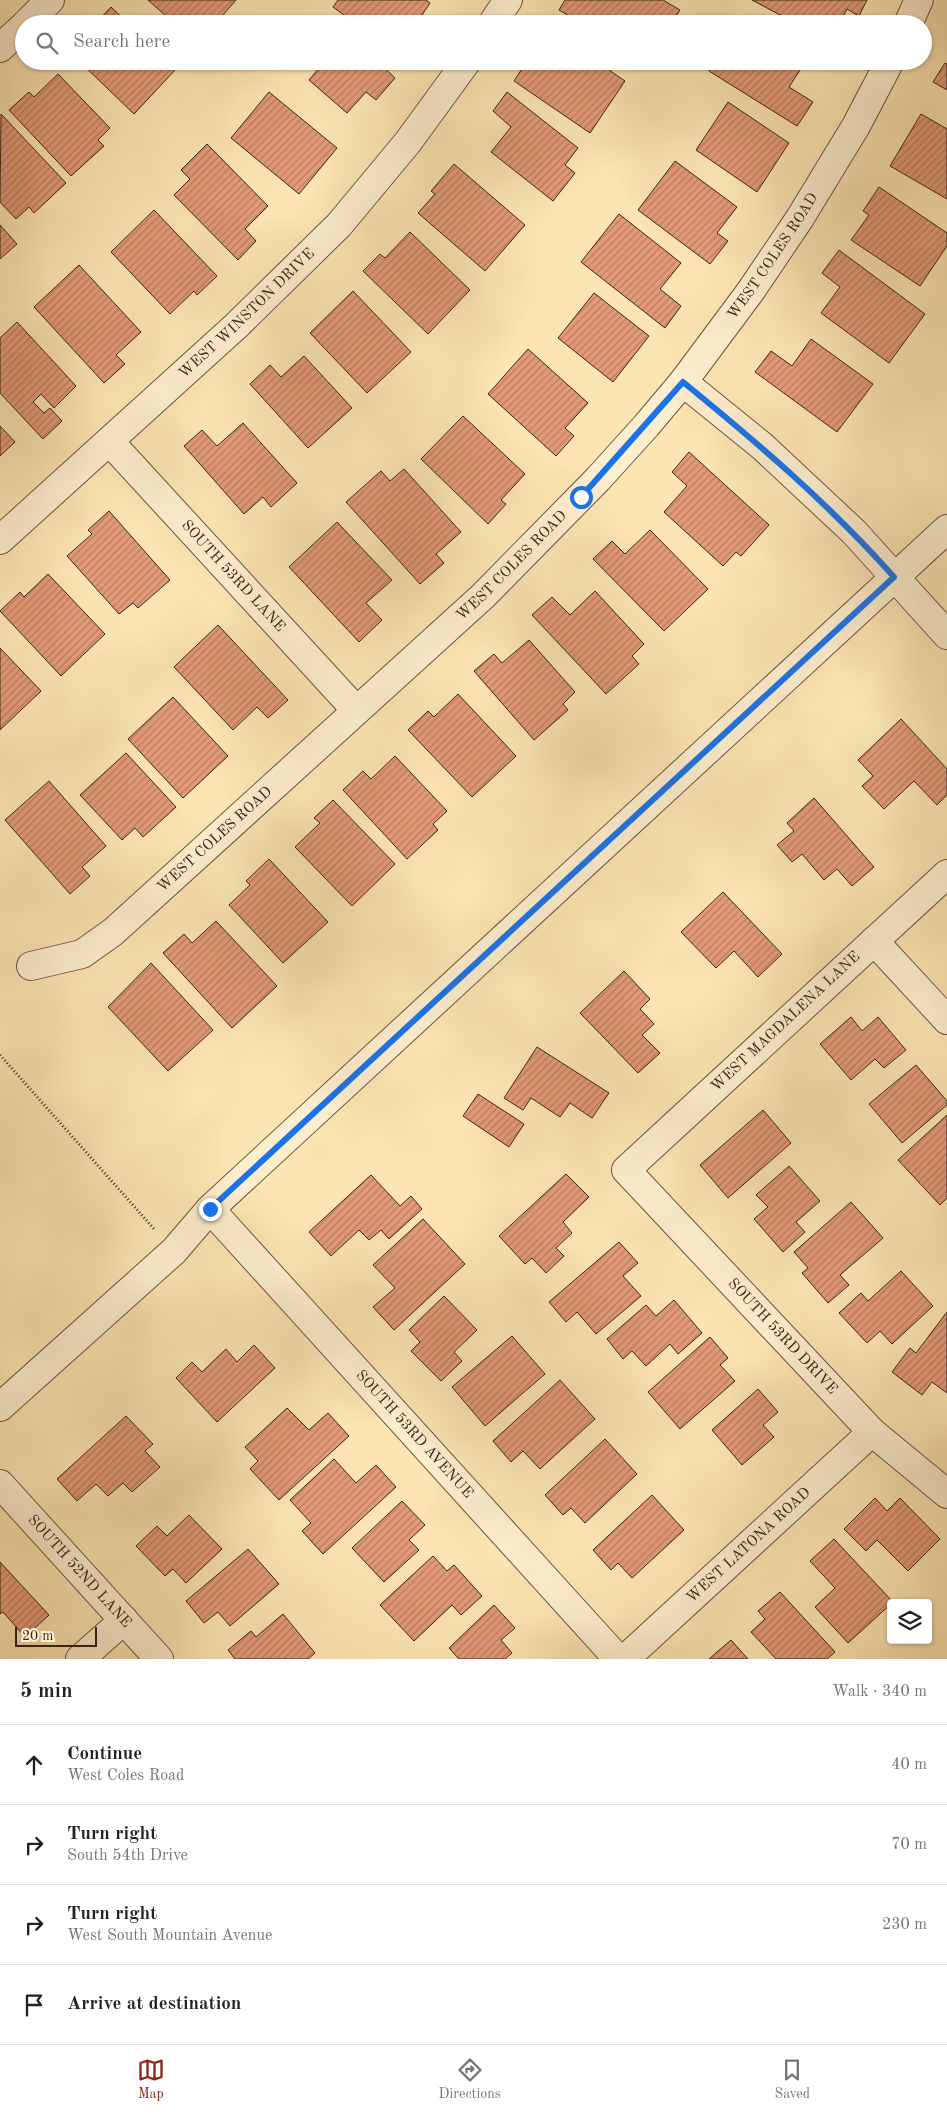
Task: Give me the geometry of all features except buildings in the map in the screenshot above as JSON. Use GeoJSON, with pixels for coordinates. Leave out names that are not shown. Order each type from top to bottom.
{"type":"FeatureCollection","features":[{"type":"Feature","properties":{"kind":"street"},"geometry":{"type":"LineString","coordinates":[[35,15],[50,0]]}},
{"type":"Feature","properties":{"kind":"street"},"geometry":{"type":"LineString","coordinates":[[498,15],[508,0]]}},
{"type":"Feature","properties":{"kind":"street"},"geometry":{"type":"LineString","coordinates":[[912,15],[919,0]]}},
{"type":"Feature","properties":{"kind":"street"},"geometry":{"type":"LineString","coordinates":[[0,48],[15,34]]}},
{"type":"Feature","properties":{"kind":"street","name":"WEST WINSTON DRIVE"},"geometry":{"type":"LineString","coordinates":[[0,540],[236,326],[339,225],[408,142],[460,70]]}},
{"type":"Feature","properties":{"kind":"street","name":"WEST COLES ROAD"},"geometry":{"type":"LineString","coordinates":[[30,966],[82,954],[113,932],[483,596],[598,479],[683,382],[750,292],[800,218],[856,126],[885,70]]}},
{"type":"Feature","properties":{"kind":"street"},"geometry":{"type":"LineString","coordinates":[[683,382],[762,446],[854,532],[947,635]]}},
{"type":"Feature","properties":{"kind":"street","name":"SOUTH 53RD LANE"},"geometry":{"type":"LineString","coordinates":[[110,442],[356,710]]}},
{"type":"Feature","properties":{"kind":"street"},"geometry":{"type":"LineString","coordinates":[[0,1408],[174,1251],[210,1209],[947,529]]}},
{"type":"Feature","properties":{"kind":"street","name":"WEST MAGDALENA LANE"},"geometry":{"type":"LineString","coordinates":[[626,1170],[947,874]]}},
{"type":"Feature","properties":{"kind":"street"},"geometry":{"type":"LineString","coordinates":[[874,941],[947,1020]]}},
{"type":"Feature","properties":{"kind":"street","name":"SOUTH 53RD DRIVE"},"geometry":{"type":"LineString","coordinates":[[626,1170],[872,1432],[947,1494]]}},
{"type":"Feature","properties":{"kind":"street","name":"SOUTH 53RD AVENUE"},"geometry":{"type":"LineString","coordinates":[[210,1209],[618,1659]]}},
{"type":"Feature","properties":{"kind":"street","name":"WEST LATONA ROAD"},"geometry":{"type":"LineString","coordinates":[[625,1659],[872,1432]]}},
{"type":"Feature","properties":{"kind":"street","name":"SOUTH 52ND LANE"},"geometry":{"type":"LineString","coordinates":[[0,1484],[159,1659]]}},
{"type":"Feature","properties":{"kind":"street"},"geometry":{"type":"LineString","coordinates":[[80,1659],[124,1620]]}},
{"type":"Feature","properties":{"kind":"path"},"geometry":{"type":"LineString","coordinates":[[0,1055],[174,1251]]}},
{"type":"Feature","properties":{"kind":"route"},"geometry":{"type":"LineString","coordinates":[[210,1209],[894,577],[854,532],[762,446],[683,382],[646,426],[581,497]]}}]}
